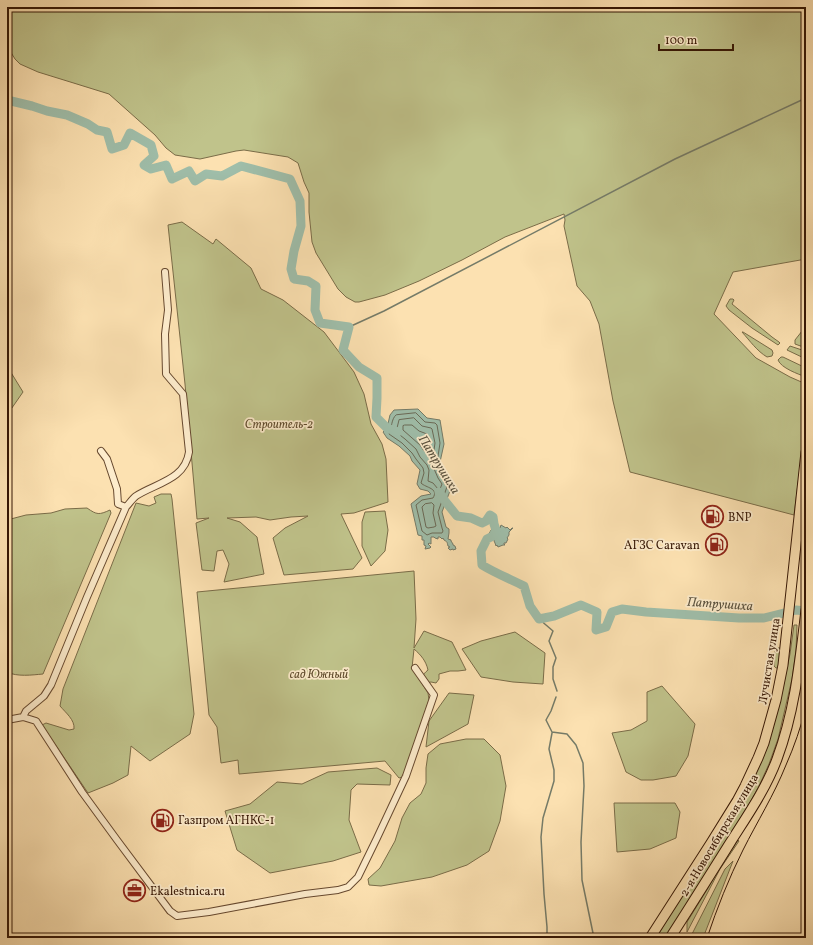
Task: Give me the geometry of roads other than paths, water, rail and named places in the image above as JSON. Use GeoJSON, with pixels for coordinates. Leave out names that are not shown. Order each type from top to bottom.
{"type":"FeatureCollection","features":[{"type":"Feature","properties":{"kind":"main road","name":"Лучистая улица"},"geometry":{"type":"LineString","coordinates":[[650,938],[737,801],[764,743],[776,700],[783,665],[806,452]]}},
{"type":"Feature","properties":{"kind":"main road","name":"2-я Новосибирская улица"},"geometry":{"type":"LineString","coordinates":[[670,938],[757,802],[777,759],[785,734],[795,692],[806,610]]}},
{"type":"Feature","properties":{"kind":"main road"},"geometry":{"type":"LineString","coordinates":[[653,938],[663,918]]}},
{"type":"Feature","properties":{"kind":"street"},"geometry":{"type":"LineString","coordinates":[[23,717],[26,711],[44,696],[51,685],[126,507],[134,497],[175,476],[184,468],[188,460],[189,452],[183,394],[166,374],[165,334],[168,310],[165,272]]}},
{"type":"Feature","properties":{"kind":"street"},"geometry":{"type":"LineString","coordinates":[[101,451],[107,459],[117,490],[118,504],[126,507]]}},
{"type":"Feature","properties":{"kind":"street"},"geometry":{"type":"LineString","coordinates":[[7,720],[23,717],[36,722],[82,792],[116,840],[170,911],[177,916],[184,916],[304,894],[338,890],[348,887],[358,877],[403,782],[434,695],[415,668]]}},
{"type":"Feature","properties":{"kind":"water"},"geometry":{"type":"Polygon","coordinates":[[[418,409],[427,418],[440,420],[444,444],[440,462],[446,474],[453,483],[442,512],[446,527],[449,529],[448,539],[451,540],[456,549],[453,550],[448,548],[450,547],[448,546],[447,542],[440,537],[438,537],[438,539],[431,537],[431,544],[428,544],[431,547],[425,549],[426,546],[424,545],[424,540],[422,540],[422,536],[418,535],[411,504],[421,496],[431,494],[428,491],[420,489],[417,484],[420,470],[412,461],[410,456],[387,438],[383,432],[387,428],[390,415],[394,410],[418,409]]]}},
{"type":"Feature","properties":{"kind":"water"},"geometry":{"type":"Polygon","coordinates":[[[496,523],[497,527],[500,528],[501,525],[510,530],[513,528],[509,532],[508,539],[506,543],[504,543],[505,545],[498,547],[494,541],[494,533],[492,532],[490,535],[489,534],[496,523]]]}},
{"type":"Feature","properties":{"kind":"waterway"},"geometry":{"type":"LineString","coordinates":[[349,327],[384,311],[675,159],[806,98]]}},
{"type":"Feature","properties":{"kind":"waterway","name":"Патрушиха"},"geometry":{"type":"LineString","coordinates":[[7,100],[67,115],[88,124],[97,130],[107,132],[112,149],[124,145],[130,133],[151,145],[154,156],[144,165],[151,169],[166,165],[172,179],[189,171],[195,181],[206,174],[222,176],[241,166],[290,179],[300,201],[301,226],[291,269],[294,279],[308,281],[316,286],[315,310],[320,323],[349,327],[343,350],[359,367],[377,378],[376,417],[387,428],[398,432]]}},
{"type":"Feature","properties":{"kind":"waterway","name":"Патрушиха"},"geometry":{"type":"LineString","coordinates":[[439,492],[457,516],[471,518],[482,523],[486,521],[490,515],[493,517],[496,530],[493,536],[487,539],[481,551],[482,565],[524,586],[530,606],[539,619],[554,616],[581,605],[597,612],[596,630],[606,627],[612,612],[622,609],[739,618],[764,618],[796,610],[806,611]]}},
{"type":"Feature","properties":{"kind":"waterway"},"geometry":{"type":"LineString","coordinates":[[539,619],[553,631],[549,641],[556,658],[553,667],[553,679],[557,691]]}},
{"type":"Feature","properties":{"kind":"waterway"},"geometry":{"type":"LineString","coordinates":[[556,697],[546,720],[552,732],[567,734],[576,745],[583,763],[584,786],[581,842],[582,880],[594,938]]}},
{"type":"Feature","properties":{"kind":"waterway"},"geometry":{"type":"LineString","coordinates":[[547,938],[541,837],[543,818],[554,781],[554,770],[549,749],[552,733]]}},
{"type":"Feature","properties":{"kind":"tram line"},"geometry":{"type":"LineString","coordinates":[[707,938],[733,871],[771,798],[792,751],[806,707]]}},
{"type":"Feature","properties":{"kind":"place","name":"BNP"},"geometry":{"type":"Point","coordinates":[713,517]}},
{"type":"Feature","properties":{"kind":"place","name":"АГЗС Caravan"},"geometry":{"type":"Point","coordinates":[716,545]}},
{"type":"Feature","properties":{"kind":"place","name":"Газпром АГНКС-1"},"geometry":{"type":"Point","coordinates":[162,820]}},
{"type":"Feature","properties":{"kind":"place","name":"Ekalestnica.ru"},"geometry":{"type":"Point","coordinates":[135,891]}},
{"type":"Feature","properties":{"kind":"park label","name":"Строитель-2"},"geometry":{"type":"Point","coordinates":[279,424]}},
{"type":"Feature","properties":{"kind":"park label","name":"сад Южный"},"geometry":{"type":"Point","coordinates":[319,674]}}]}
